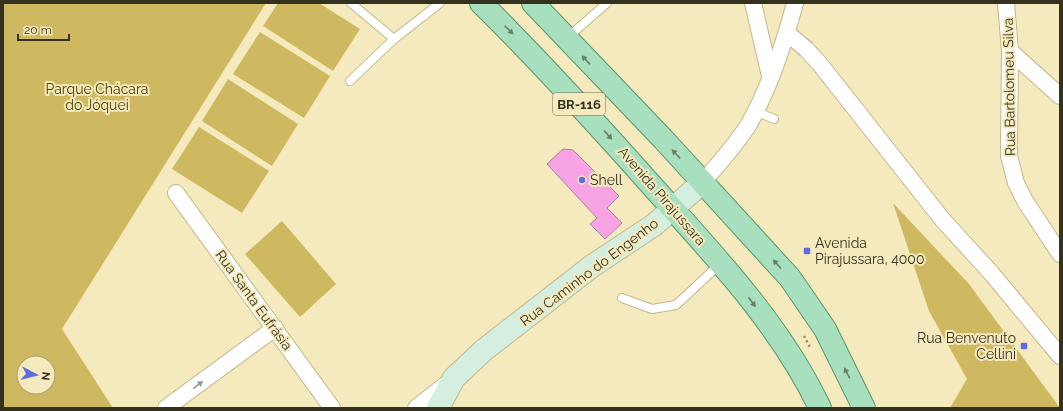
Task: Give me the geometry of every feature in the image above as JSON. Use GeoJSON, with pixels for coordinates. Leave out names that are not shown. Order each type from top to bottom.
{"type":"FeatureCollection","features":[{"type":"Feature","properties":{"kind":"main road","name":"Avenida Pirajussara"},"geometry":{"type":"LineString","coordinates":[[482,3],[575,99],[721,263],[788,351],[820,408]]}},
{"type":"Feature","properties":{"kind":"main road","name":"BR-116"},"geometry":{"type":"LineString","coordinates":[[533,3],[703,182],[790,278],[825,329],[864,408]]}},
{"type":"Feature","properties":{"kind":"street"},"geometry":{"type":"LineString","coordinates":[[753,3],[770,76]]}},
{"type":"Feature","properties":{"kind":"street","name":"Rua Caminho do Engenho"},"geometry":{"type":"LineString","coordinates":[[438,408],[454,378],[484,350],[592,266],[654,225],[703,182],[731,149],[755,111],[787,33],[796,3]]}},
{"type":"Feature","properties":{"kind":"street","name":"Rua Bartolomeu Silva"},"geometry":{"type":"LineString","coordinates":[[1006,3],[1010,51],[1009,156],[1016,183],[1025,201],[1060,254]]}},
{"type":"Feature","properties":{"kind":"street"},"geometry":{"type":"LineString","coordinates":[[787,33],[820,63],[942,219],[992,274],[1060,356]]}},
{"type":"Feature","properties":{"kind":"street"},"geometry":{"type":"LineString","coordinates":[[1010,51],[1060,96]]}},
{"type":"Feature","properties":{"kind":"street","name":"Rua Santa Eufrásia"},"geometry":{"type":"LineString","coordinates":[[176,192],[332,408]]}},
{"type":"Feature","properties":{"kind":"street"},"geometry":{"type":"LineString","coordinates":[[166,408],[275,328]]}},
{"type":"Feature","properties":{"kind":"street"},"geometry":{"type":"LineString","coordinates":[[416,408],[454,378]]}},
{"type":"Feature","properties":{"kind":"lane"},"geometry":{"type":"LineString","coordinates":[[351,3],[394,39]]}},
{"type":"Feature","properties":{"kind":"lane"},"geometry":{"type":"LineString","coordinates":[[350,81],[394,39],[440,3]]}},
{"type":"Feature","properties":{"kind":"lane"},"geometry":{"type":"LineString","coordinates":[[566,38],[607,3]]}},
{"type":"Feature","properties":{"kind":"lane"},"geometry":{"type":"LineString","coordinates":[[755,111],[774,119]]}},
{"type":"Feature","properties":{"kind":"lane"},"geometry":{"type":"LineString","coordinates":[[622,298],[652,309],[676,305],[721,263]]}},
{"type":"Feature","properties":{"kind":"green space","name":"Parque Chácara do Jóquei"},"geometry":{"type":"Polygon","coordinates":[[[3,3],[266,3],[62,329],[113,408],[3,408],[3,3]]]}},
{"type":"Feature","properties":{"kind":"green space"},"geometry":{"type":"Polygon","coordinates":[[[278,3],[319,3],[360,29],[333,71],[263,26],[278,3]]]}},
{"type":"Feature","properties":{"kind":"green space"},"geometry":{"type":"Polygon","coordinates":[[[260,32],[330,76],[304,118],[233,74],[260,32]]]}},
{"type":"Feature","properties":{"kind":"green space"},"geometry":{"type":"Polygon","coordinates":[[[228,79],[298,124],[272,166],[202,121],[228,79]]]}},
{"type":"Feature","properties":{"kind":"green space"},"geometry":{"type":"Polygon","coordinates":[[[199,127],[269,171],[242,213],[172,169],[199,127]]]}},
{"type":"Feature","properties":{"kind":"green space"},"geometry":{"type":"Polygon","coordinates":[[[893,203],[969,284],[1060,408],[950,408],[967,379],[929,311],[893,203]]]}},
{"type":"Feature","properties":{"kind":"green space"},"geometry":{"type":"Polygon","coordinates":[[[282,221],[336,284],[300,317],[245,254],[282,221]]]}},
{"type":"Feature","properties":{"kind":"building","name":"Shell"},"geometry":{"type":"Polygon","coordinates":[[[563,149],[573,150],[619,196],[607,208],[622,223],[605,239],[590,224],[597,218],[547,164],[563,149]]]}},
{"type":"Feature","properties":{"kind":"place","name":"Shell"},"geometry":{"type":"Point","coordinates":[582,180]}},
{"type":"Feature","properties":{"kind":"place","name":"Avenida Pirajussara, 4000"},"geometry":{"type":"Point","coordinates":[807,251]}},
{"type":"Feature","properties":{"kind":"place","name":"Rua Benvenuto Cellini"},"geometry":{"type":"Point","coordinates":[1024,346]}}]}
